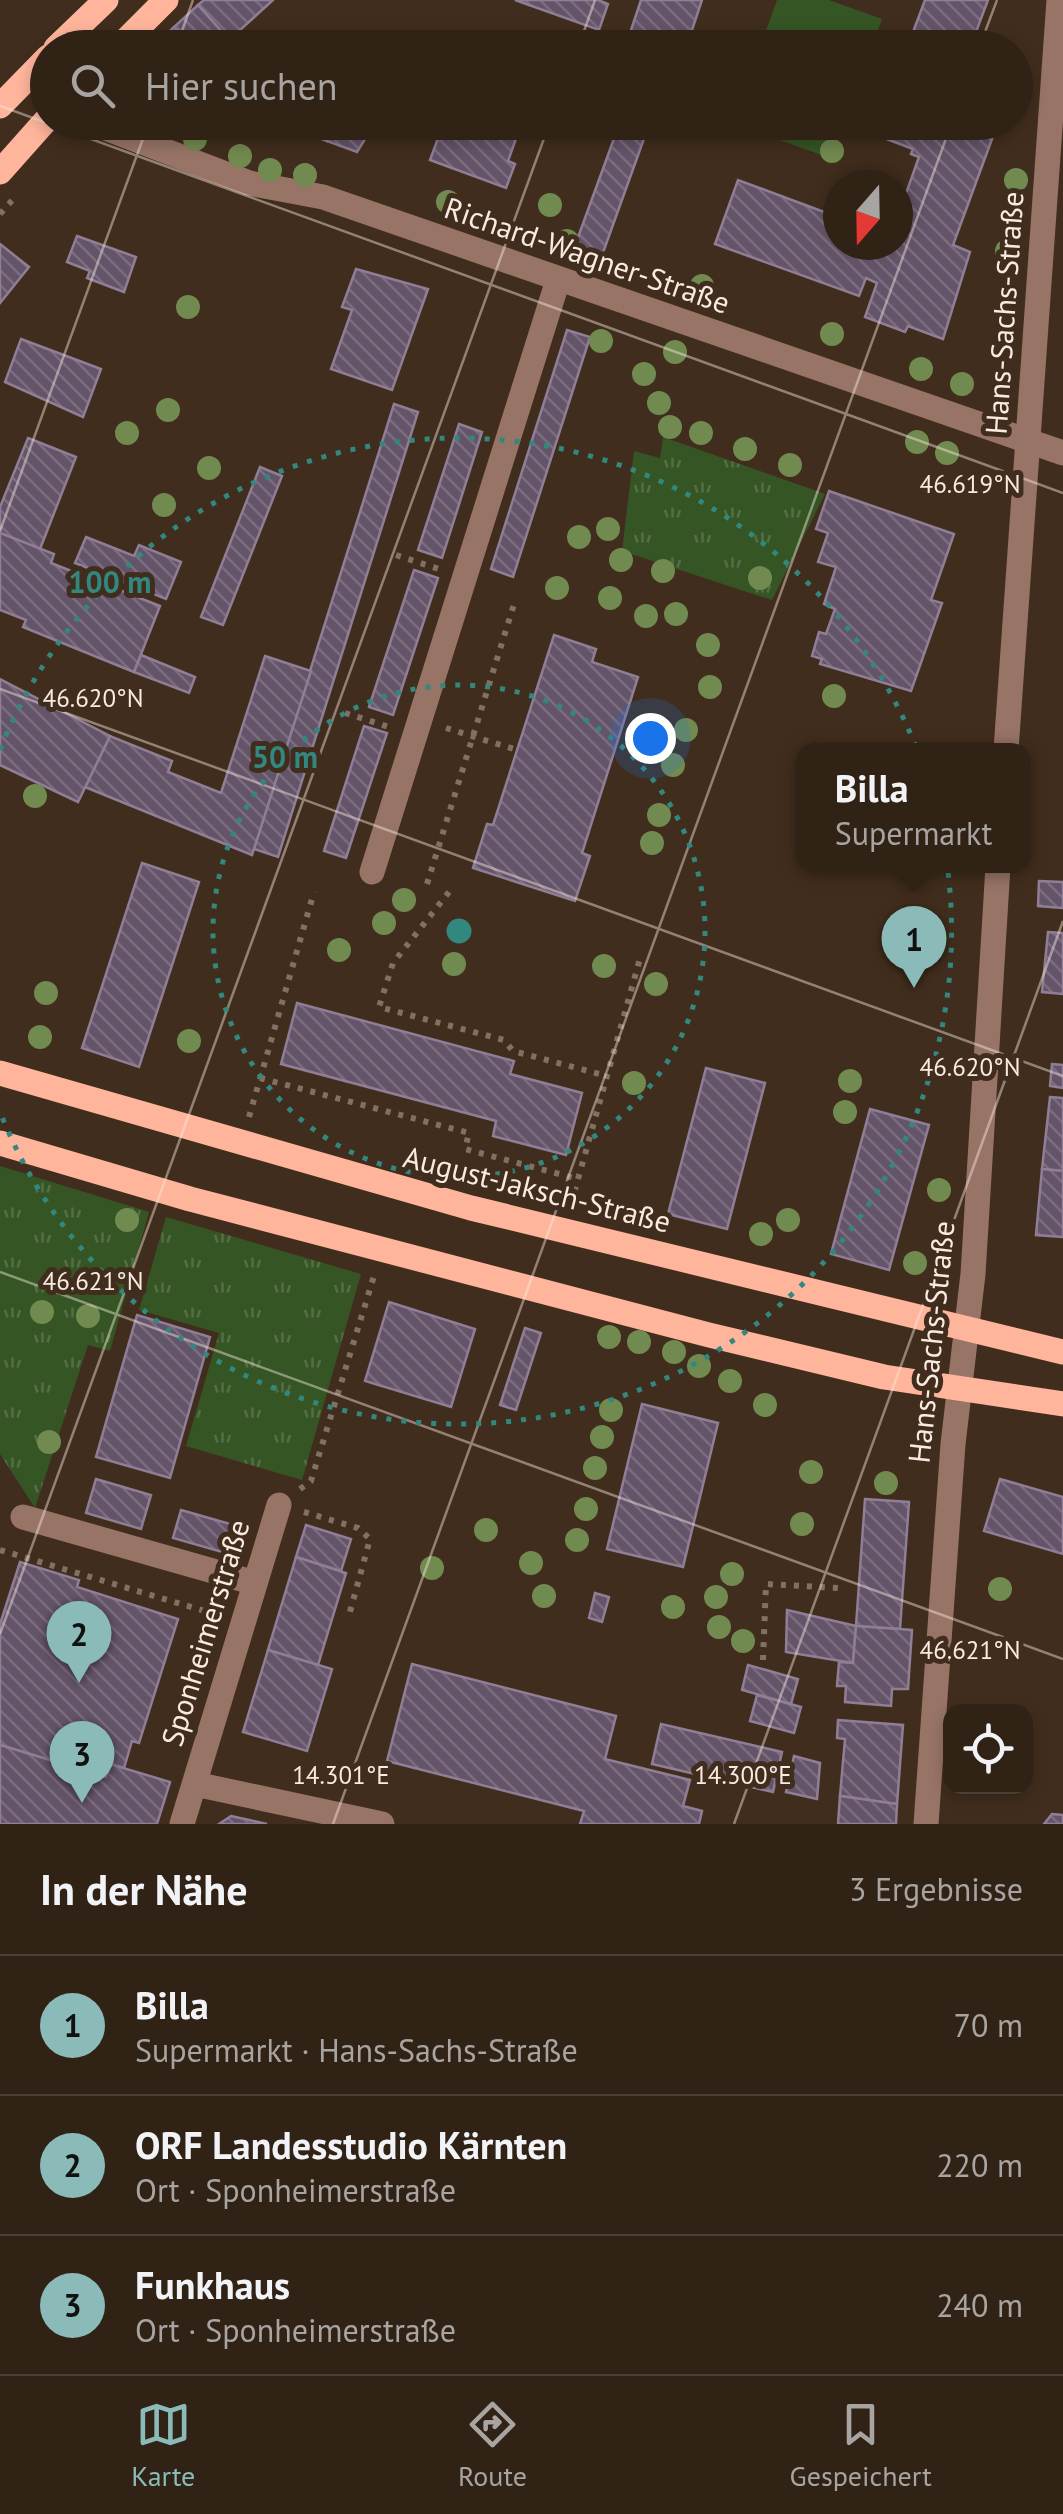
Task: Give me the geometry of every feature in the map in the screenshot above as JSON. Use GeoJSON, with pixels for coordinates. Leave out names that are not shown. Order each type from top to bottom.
{"type":"FeatureCollection","features":[{"type":"Feature","properties":{"kind":"main road"},"geometry":{"type":"LineString","coordinates":[[75,30],[106,0]]}},
{"type":"Feature","properties":{"kind":"main road"},"geometry":{"type":"LineString","coordinates":[[136,30],[166,0]]}},
{"type":"Feature","properties":{"kind":"main road"},"geometry":{"type":"LineString","coordinates":[[0,106],[30,75]]}},
{"type":"Feature","properties":{"kind":"main road"},"geometry":{"type":"LineString","coordinates":[[0,172],[30,138]]}},
{"type":"Feature","properties":{"kind":"main road","name":"August-Jaksch-Straße"},"geometry":{"type":"LineString","coordinates":[[0,1074],[241,1145],[564,1231],[1063,1352]]}},
{"type":"Feature","properties":{"kind":"main road"},"geometry":{"type":"LineString","coordinates":[[0,1143],[382,1251],[849,1368],[1063,1404]]}},
{"type":"Feature","properties":{"kind":"street","name":"Hans-Sachs-Straße"},"geometry":{"type":"LineString","coordinates":[[1007,743],[1059,0]]}},
{"type":"Feature","properties":{"kind":"street","name":"Richard-Wagner-Straße"},"geometry":{"type":"LineString","coordinates":[[137,140],[249,183],[324,197],[1063,453]]}},
{"type":"Feature","properties":{"kind":"street"},"geometry":{"type":"LineString","coordinates":[[372,872],[558,280]]}},
{"type":"Feature","properties":{"kind":"street","name":"Hans-Sachs-Straße"},"geometry":{"type":"LineString","coordinates":[[926,1824],[959,1388],[967,1330],[998,873]]}},
{"type":"Feature","properties":{"kind":"street","name":"Sponheimerstraße"},"geometry":{"type":"LineString","coordinates":[[182,1824],[278,1505]]}},
{"type":"Feature","properties":{"kind":"street"},"geometry":{"type":"LineString","coordinates":[[23,1518],[255,1583]]}},
{"type":"Feature","properties":{"kind":"street"},"geometry":{"type":"LineString","coordinates":[[195,1784],[382,1824]]}},
{"type":"Feature","properties":{"kind":"path"},"geometry":{"type":"LineString","coordinates":[[396,555],[464,576]]}},
{"type":"Feature","properties":{"kind":"path"},"geometry":{"type":"LineString","coordinates":[[426,884],[515,601]]}},
{"type":"Feature","properties":{"kind":"path"},"geometry":{"type":"LineString","coordinates":[[345,714],[390,727],[442,726],[517,750]]}},
{"type":"Feature","properties":{"kind":"path"},"geometry":{"type":"LineString","coordinates":[[241,1145],[314,892]]}},
{"type":"Feature","properties":{"kind":"path"},"geometry":{"type":"LineString","coordinates":[[449,892],[393,964],[379,1007],[504,1040],[513,1051],[607,1076]]}},
{"type":"Feature","properties":{"kind":"path"},"geometry":{"type":"LineString","coordinates":[[564,1231],[641,955]]}},
{"type":"Feature","properties":{"kind":"path"},"geometry":{"type":"LineString","coordinates":[[260,1078],[469,1133],[465,1149],[578,1179]]}},
{"type":"Feature","properties":{"kind":"path","name":"Sponheimerstraße"},"geometry":{"type":"LineString","coordinates":[[278,1505],[311,1481],[382,1251]]}},
{"type":"Feature","properties":{"kind":"path"},"geometry":{"type":"LineString","coordinates":[[278,1505],[358,1528],[370,1540],[348,1619]]}},
{"type":"Feature","properties":{"kind":"path"},"geometry":{"type":"LineString","coordinates":[[0,1550],[243,1622]]}},
{"type":"Feature","properties":{"kind":"path"},"geometry":{"type":"LineString","coordinates":[[763,1660],[766,1584],[838,1588]]}},
{"type":"Feature","properties":{"kind":"green space"},"geometry":{"type":"Polygon","coordinates":[[[777,0],[829,0],[882,19],[878,30],[766,30],[777,0]]]}},
{"type":"Feature","properties":{"kind":"green space"},"geometry":{"type":"Polygon","coordinates":[[[780,140],[839,140],[832,159],[780,140]]]}},
{"type":"Feature","properties":{"kind":"green space"},"geometry":{"type":"Polygon","coordinates":[[[663,437],[825,494],[772,600],[622,551],[634,451],[660,458],[663,437]]]}},
{"type":"Feature","properties":{"kind":"green space"},"geometry":{"type":"Polygon","coordinates":[[[0,1166],[149,1212],[110,1351],[88,1345],[35,1508],[0,1454],[0,1166]]]}},
{"type":"Feature","properties":{"kind":"green space"},"geometry":{"type":"Polygon","coordinates":[[[166,1217],[361,1274],[302,1480],[186,1446],[219,1333],[139,1310],[166,1217]]]}},
{"type":"Feature","properties":{"kind":"building"},"geometry":{"type":"Polygon","coordinates":[[[204,0],[273,0],[240,30],[220,30],[198,5],[204,0]]]}},
{"type":"Feature","properties":{"kind":"building"},"geometry":{"type":"Polygon","coordinates":[[[515,0],[598,0],[608,4],[599,30],[515,0]]]}},
{"type":"Feature","properties":{"kind":"building"},"geometry":{"type":"Polygon","coordinates":[[[641,0],[702,0],[692,30],[631,30],[641,0]]]}},
{"type":"Feature","properties":{"kind":"building"},"geometry":{"type":"Polygon","coordinates":[[[925,0],[988,0],[977,30],[914,30],[925,0]]]}},
{"type":"Feature","properties":{"kind":"building"},"geometry":{"type":"Polygon","coordinates":[[[198,5],[220,30],[177,30],[174,27],[198,5]]]}},
{"type":"Feature","properties":{"kind":"building"},"geometry":{"type":"Polygon","coordinates":[[[327,140],[364,140],[357,152],[327,140]]]}},
{"type":"Feature","properties":{"kind":"building"},"geometry":{"type":"Polygon","coordinates":[[[437,140],[516,140],[508,161],[515,164],[506,188],[430,160],[437,140]]]}},
{"type":"Feature","properties":{"kind":"building"},"geometry":{"type":"Polygon","coordinates":[[[613,140],[644,140],[600,261],[573,251],[613,140]]]}},
{"type":"Feature","properties":{"kind":"building"},"geometry":{"type":"Polygon","coordinates":[[[889,140],[992,140],[953,245],[970,252],[943,339],[908,326],[905,332],[865,317],[877,283],[866,278],[859,296],[715,244],[738,180],[823,211],[823,260],[913,260],[913,174],[919,157],[911,154],[913,149],[889,140]]]}},
{"type":"Feature","properties":{"kind":"building"},"geometry":{"type":"Polygon","coordinates":[[[77,236],[136,257],[124,292],[87,278],[90,271],[67,262],[77,236]]]}},
{"type":"Feature","properties":{"kind":"building"},"geometry":{"type":"Polygon","coordinates":[[[0,244],[29,267],[0,303],[0,244]]]}},
{"type":"Feature","properties":{"kind":"building"},"geometry":{"type":"Polygon","coordinates":[[[356,269],[428,289],[392,390],[331,369],[352,310],[342,307],[356,269]]]}},
{"type":"Feature","properties":{"kind":"building"},"geometry":{"type":"Polygon","coordinates":[[[567,330],[590,337],[513,577],[491,569],[567,330]]]}},
{"type":"Feature","properties":{"kind":"building"},"geometry":{"type":"Polygon","coordinates":[[[21,339],[101,369],[83,417],[5,382],[21,339]]]}},
{"type":"Feature","properties":{"kind":"building"},"geometry":{"type":"Polygon","coordinates":[[[394,404],[418,412],[278,857],[254,849],[394,404]]]}},
{"type":"Feature","properties":{"kind":"building"},"geometry":{"type":"Polygon","coordinates":[[[459,424],[482,432],[442,558],[418,550],[459,424]]]}},
{"type":"Feature","properties":{"kind":"building"},"geometry":{"type":"Polygon","coordinates":[[[28,438],[76,457],[40,549],[0,533],[0,507],[28,438]]]}},
{"type":"Feature","properties":{"kind":"building"},"geometry":{"type":"Polygon","coordinates":[[[260,467],[282,476],[223,625],[201,617],[260,467]]]}},
{"type":"Feature","properties":{"kind":"building"},"geometry":{"type":"Polygon","coordinates":[[[829,491],[954,534],[931,600],[942,603],[911,691],[820,664],[822,659],[812,656],[819,632],[826,634],[835,609],[824,604],[836,567],[818,562],[828,533],[816,529],[829,491]]]}},
{"type":"Feature","properties":{"kind":"building"},"geometry":{"type":"Polygon","coordinates":[[[0,533],[54,554],[51,563],[160,606],[134,672],[23,627],[26,620],[0,610],[0,533]]]}},
{"type":"Feature","properties":{"kind":"building"},"geometry":{"type":"Polygon","coordinates":[[[86,537],[134,556],[139,545],[181,562],[166,599],[75,563],[86,537]]]}},
{"type":"Feature","properties":{"kind":"building"},"geometry":{"type":"Polygon","coordinates":[[[414,570],[438,578],[393,715],[369,707],[414,570]]]}},
{"type":"Feature","properties":{"kind":"building"},"geometry":{"type":"Polygon","coordinates":[[[554,635],[596,649],[592,662],[638,677],[582,853],[590,856],[575,901],[473,868],[487,824],[493,825],[554,635]]]}},
{"type":"Feature","properties":{"kind":"building"},"geometry":{"type":"Polygon","coordinates":[[[141,655],[195,677],[189,693],[134,672],[141,655]]]}},
{"type":"Feature","properties":{"kind":"building"},"geometry":{"type":"Polygon","coordinates":[[[265,656],[311,671],[252,855],[85,787],[110,736],[172,761],[168,772],[221,793],[265,656]]]}},
{"type":"Feature","properties":{"kind":"building"},"geometry":{"type":"Polygon","coordinates":[[[0,679],[110,736],[78,802],[0,765],[0,679]]]}},
{"type":"Feature","properties":{"kind":"building"},"geometry":{"type":"Polygon","coordinates":[[[364,726],[387,733],[346,858],[324,851],[364,726]]]}},
{"type":"Feature","properties":{"kind":"building"},"geometry":{"type":"Polygon","coordinates":[[[142,863],[199,882],[139,1067],[82,1048],[142,863]]]}},
{"type":"Feature","properties":{"kind":"building"},"geometry":{"type":"Polygon","coordinates":[[[1039,881],[1063,882],[1063,908],[1038,906],[1039,881]]]}},
{"type":"Feature","properties":{"kind":"building"},"geometry":{"type":"Polygon","coordinates":[[[1048,932],[1063,933],[1063,994],[1042,992],[1048,932]]]}},
{"type":"Feature","properties":{"kind":"building"},"geometry":{"type":"Polygon","coordinates":[[[297,1003],[514,1061],[510,1074],[582,1093],[566,1155],[493,1136],[496,1121],[281,1064],[297,1003]]]}},
{"type":"Feature","properties":{"kind":"building"},"geometry":{"type":"Polygon","coordinates":[[[1052,1064],[1063,1065],[1063,1088],[1050,1086],[1052,1064]]]}},
{"type":"Feature","properties":{"kind":"building"},"geometry":{"type":"Polygon","coordinates":[[[706,1068],[765,1083],[727,1229],[668,1214],[706,1068]]]}},
{"type":"Feature","properties":{"kind":"building"},"geometry":{"type":"Polygon","coordinates":[[[1050,1097],[1063,1098],[1063,1171],[1042,1169],[1050,1097]]]}},
{"type":"Feature","properties":{"kind":"building"},"geometry":{"type":"Polygon","coordinates":[[[870,1109],[929,1125],[889,1270],[831,1254],[870,1109]]]}},
{"type":"Feature","properties":{"kind":"building"},"geometry":{"type":"Polygon","coordinates":[[[1042,1169],[1063,1171],[1063,1237],[1036,1235],[1042,1169]]]}},
{"type":"Feature","properties":{"kind":"building"},"geometry":{"type":"Polygon","coordinates":[[[389,1302],[475,1329],[451,1407],[365,1381],[389,1302]]]}},
{"type":"Feature","properties":{"kind":"building"},"geometry":{"type":"Polygon","coordinates":[[[137,1315],[210,1337],[170,1478],[96,1457],[137,1315]]]}},
{"type":"Feature","properties":{"kind":"building"},"geometry":{"type":"Polygon","coordinates":[[[525,1328],[541,1333],[516,1410],[500,1405],[525,1328]]]}},
{"type":"Feature","properties":{"kind":"building"},"geometry":{"type":"Polygon","coordinates":[[[642,1404],[718,1423],[683,1567],[607,1549],[642,1404]]]}},
{"type":"Feature","properties":{"kind":"building"},"geometry":{"type":"Polygon","coordinates":[[[96,1479],[151,1495],[141,1529],[86,1513],[96,1479]]]}},
{"type":"Feature","properties":{"kind":"building"},"geometry":{"type":"Polygon","coordinates":[[[1000,1479],[1063,1497],[1063,1554],[984,1531],[1000,1479]]]}},
{"type":"Feature","properties":{"kind":"building"},"geometry":{"type":"Polygon","coordinates":[[[865,1499],[909,1502],[900,1629],[856,1626],[865,1499]]]}},
{"type":"Feature","properties":{"kind":"building"},"geometry":{"type":"Polygon","coordinates":[[[181,1510],[244,1528],[236,1556],[173,1538],[181,1510]]]}},
{"type":"Feature","properties":{"kind":"building"},"geometry":{"type":"Polygon","coordinates":[[[306,1525],[351,1539],[341,1571],[296,1557],[306,1525]]]}},
{"type":"Feature","properties":{"kind":"building"},"geometry":{"type":"Polygon","coordinates":[[[296,1557],[346,1573],[318,1665],[268,1650],[296,1557]]]}},
{"type":"Feature","properties":{"kind":"building"},"geometry":{"type":"Polygon","coordinates":[[[20,1562],[79,1580],[77,1587],[178,1619],[139,1743],[132,1741],[124,1768],[110,1764],[106,1777],[0,1745],[0,1624],[20,1562]]]}},
{"type":"Feature","properties":{"kind":"building"},"geometry":{"type":"Polygon","coordinates":[[[595,1593],[609,1597],[602,1622],[589,1618],[595,1593]]]}},
{"type":"Feature","properties":{"kind":"building"},"geometry":{"type":"Polygon","coordinates":[[[787,1610],[856,1626],[853,1663],[786,1652],[787,1610]]]}},
{"type":"Feature","properties":{"kind":"building"},"geometry":{"type":"Polygon","coordinates":[[[856,1626],[912,1630],[908,1689],[892,1689],[891,1706],[845,1702],[846,1686],[837,1686],[839,1662],[853,1663],[856,1626]]]}},
{"type":"Feature","properties":{"kind":"building"},"geometry":{"type":"Polygon","coordinates":[[[268,1650],[332,1669],[307,1751],[243,1732],[268,1650]]]}},
{"type":"Feature","properties":{"kind":"building"},"geometry":{"type":"Polygon","coordinates":[[[412,1664],[616,1716],[605,1759],[690,1780],[683,1806],[702,1811],[699,1824],[580,1824],[584,1811],[387,1761],[412,1664]]]}},
{"type":"Feature","properties":{"kind":"building"},"geometry":{"type":"Polygon","coordinates":[[[748,1665],[798,1679],[791,1704],[742,1690],[748,1665]]]}},
{"type":"Feature","properties":{"kind":"building"},"geometry":{"type":"Polygon","coordinates":[[[757,1695],[801,1707],[794,1733],[750,1721],[757,1695]]]}},
{"type":"Feature","properties":{"kind":"building"},"geometry":{"type":"Polygon","coordinates":[[[838,1720],[903,1725],[897,1804],[840,1796],[845,1739],[837,1738],[838,1720]]]}},
{"type":"Feature","properties":{"kind":"building"},"geometry":{"type":"Polygon","coordinates":[[[661,1724],[782,1752],[773,1792],[652,1764],[661,1724]]]}},
{"type":"Feature","properties":{"kind":"building"},"geometry":{"type":"Polygon","coordinates":[[[0,1745],[106,1777],[110,1764],[170,1782],[157,1824],[0,1824],[0,1745]]]}},
{"type":"Feature","properties":{"kind":"building"},"geometry":{"type":"Polygon","coordinates":[[[794,1756],[820,1763],[817,1799],[786,1792],[794,1756]]]}},
{"type":"Feature","properties":{"kind":"building"},"geometry":{"type":"Polygon","coordinates":[[[840,1796],[897,1804],[896,1824],[838,1824],[840,1796]]]}},
{"type":"Feature","properties":{"kind":"building"},"geometry":{"type":"Polygon","coordinates":[[[1052,1814],[1063,1815],[1063,1824],[1044,1824],[1052,1814]]]}},
{"type":"Feature","properties":{"kind":"building"},"geometry":{"type":"Polygon","coordinates":[[[231,1816],[267,1824],[219,1824],[231,1816]]]}},
{"type":"Feature","properties":{"kind":"place","name":"Billa"},"geometry":{"type":"Point","coordinates":[914,988]}},
{"type":"Feature","properties":{"kind":"place","name":"ORF Landesstudio Kärnten"},"geometry":{"type":"Point","coordinates":[79,1683]}},
{"type":"Feature","properties":{"kind":"place","name":"Funkhaus"},"geometry":{"type":"Point","coordinates":[82,1803]}}]}
